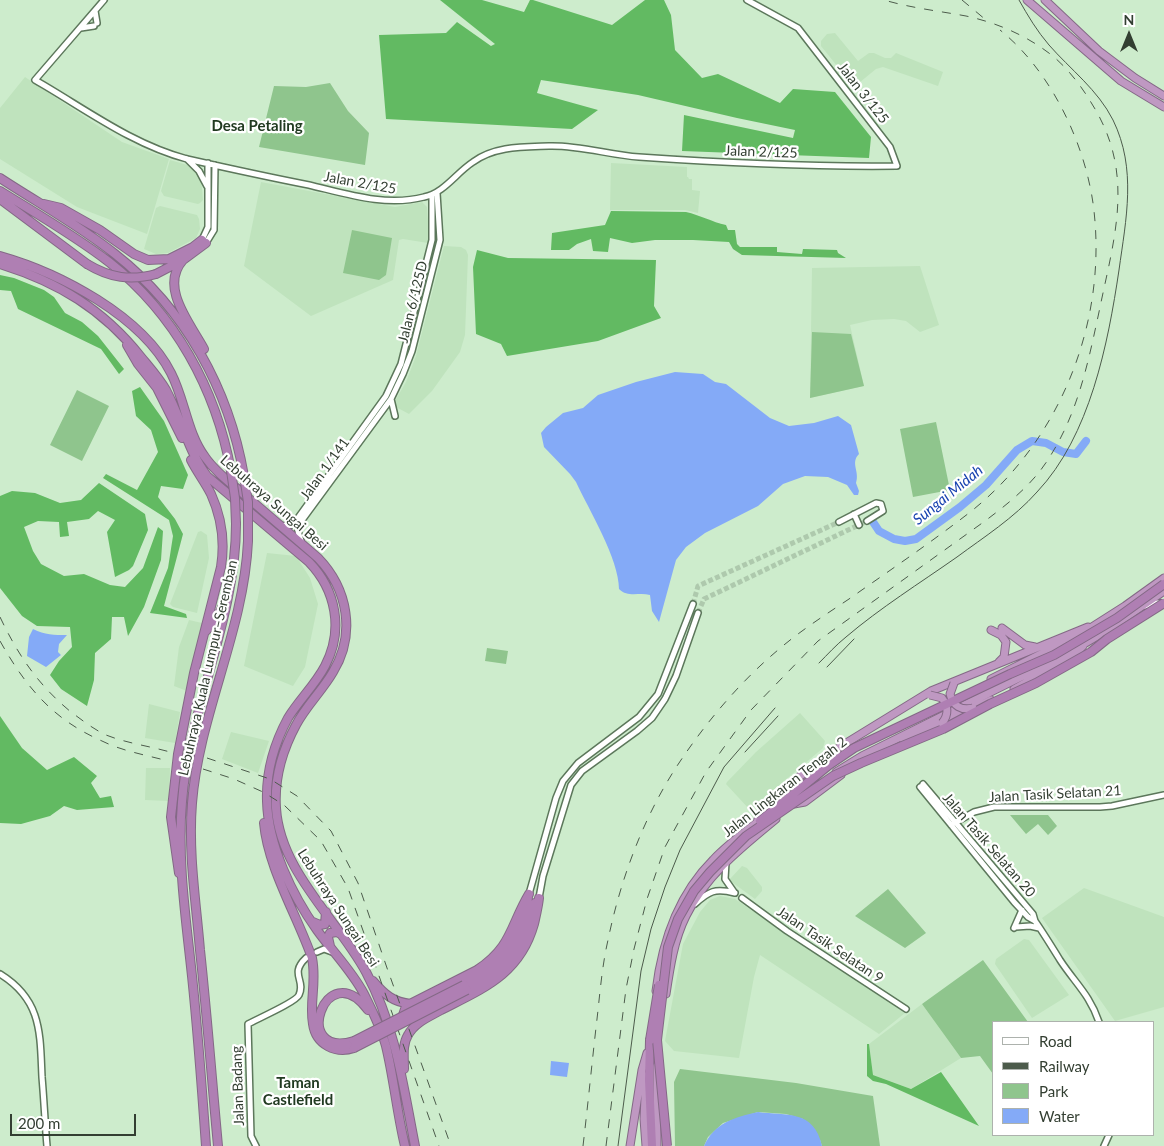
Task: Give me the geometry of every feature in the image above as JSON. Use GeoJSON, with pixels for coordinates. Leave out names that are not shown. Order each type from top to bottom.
{"type":"FeatureCollection","features":[{"type":"Feature","properties":{"kind":"highway"},"geometry":{"type":"LineString","coordinates":[[1027,0],[1121,80],[1164,107]]}},
{"type":"Feature","properties":{"kind":"highway"},"geometry":{"type":"LineString","coordinates":[[1045,0],[1099,52],[1164,96]]}},
{"type":"Feature","properties":{"kind":"highway","name":"Lebuhraya Kuala Lumpur–Seremban"},"geometry":{"type":"LineString","coordinates":[[0,178],[91,236],[135,272],[179,321],[215,379],[240,450],[248,502],[248,541],[244,576],[239,604],[197,766],[192,804],[191,834],[218,1146]]}},
{"type":"Feature","properties":{"kind":"highway","name":"Lebuhraya Kuala Lumpur–Seremban"},"geometry":{"type":"LineString","coordinates":[[0,191],[52,222],[110,263],[160,313],[191,357],[208,390],[220,422],[232,471],[235,498],[236,552],[230,592],[194,731],[184,782],[181,825],[186,912],[197,1021],[206,1146]]}},
{"type":"Feature","properties":{"kind":"highway"},"geometry":{"type":"LineString","coordinates":[[0,199],[87,264],[100,272],[115,277],[129,278],[156,274],[183,260],[204,241]]}},
{"type":"Feature","properties":{"kind":"highway"},"geometry":{"type":"LineString","coordinates":[[39,204],[61,208],[108,235],[134,254],[148,260],[163,260],[175,256],[204,241]]}},
{"type":"Feature","properties":{"kind":"highway","name":"Lebuhraya Sungai Besi"},"geometry":{"type":"LineString","coordinates":[[0,256],[20,262],[93,296],[116,312],[148,342],[168,368],[203,456],[219,473],[324,564],[337,583],[345,607],[346,631],[343,649],[333,673],[305,711],[284,750],[277,777],[276,809],[284,843],[292,862],[344,936],[366,972],[379,1000],[392,1033],[403,1079],[415,1146]]}},
{"type":"Feature","properties":{"kind":"highway"},"geometry":{"type":"LineString","coordinates":[[183,260],[175,273],[174,291],[205,351],[206,363]]}},
{"type":"Feature","properties":{"kind":"highway","name":"Lebuhraya Sungai Besi"},"geometry":{"type":"LineString","coordinates":[[0,264],[74,296],[94,309],[122,335],[135,348],[159,379],[178,414],[199,465],[208,476],[299,553],[317,571],[328,587],[335,609],[336,631],[332,651],[324,667],[292,713],[274,751],[268,770],[267,802],[270,829],[276,850],[286,873],[311,921],[363,992],[377,1022],[385,1044],[392,1074],[405,1146]]}},
{"type":"Feature","properties":{"kind":"highway"},"geometry":{"type":"LineString","coordinates":[[122,335],[138,364],[157,388],[195,469],[211,494],[218,513],[222,539],[222,559],[182,731],[172,806],[173,839],[186,912]]}},
{"type":"Feature","properties":{"kind":"highway"},"geometry":{"type":"LineString","coordinates":[[135,348],[144,356],[148,356],[151,351],[148,342]]}},
{"type":"Feature","properties":{"kind":"highway"},"geometry":{"type":"LineString","coordinates":[[159,379],[154,371],[155,364],[162,364],[168,368]]}},
{"type":"Feature","properties":{"kind":"highway","name":"Jalan Lingkaran Tengah 2"},"geometry":{"type":"LineString","coordinates":[[646,1146],[644,1119],[647,1053],[661,956],[680,904],[713,859],[845,753],[1081,634],[1164,578]]}},
{"type":"Feature","properties":{"kind":"highway"},"geometry":{"type":"LineString","coordinates":[[652,1146],[649,1080],[650,1040],[664,947],[673,918],[691,889],[707,869],[744,834],[829,765],[854,748],[1054,655],[1117,618],[1164,584]]}},
{"type":"Feature","properties":{"kind":"highway","name":"Jalan Lingkaran Tengah 2"},"geometry":{"type":"LineString","coordinates":[[657,1146],[656,1078],[665,1001],[676,942],[690,909],[702,890],[726,861],[794,804],[840,769],[862,756],[1064,655],[1164,591]]}},
{"type":"Feature","properties":{"kind":"highway"},"geometry":{"type":"LineString","coordinates":[[203,635],[219,614],[230,592]]}},
{"type":"Feature","properties":{"kind":"highway"},"geometry":{"type":"LineString","coordinates":[[667,1146],[657,1040],[668,947],[678,919],[694,891],[710,872],[746,836],[840,773],[943,729],[1053,674],[1091,652],[1107,639],[1164,603]]}},
{"type":"Feature","properties":{"kind":"highway"},"geometry":{"type":"LineString","coordinates":[[755,824],[765,809],[799,777],[843,745],[944,684],[1097,624]]}},
{"type":"Feature","properties":{"kind":"highway"},"geometry":{"type":"LineString","coordinates":[[1002,628],[1025,645],[1035,647]]}},
{"type":"Feature","properties":{"kind":"highway"},"geometry":{"type":"LineString","coordinates":[[991,630],[1001,636],[1006,642],[1004,657],[996,664]]}},
{"type":"Feature","properties":{"kind":"highway"},"geometry":{"type":"LineString","coordinates":[[794,804],[805,802],[843,774],[889,749],[1019,687],[1075,655],[1081,650],[1084,643]]}},
{"type":"Feature","properties":{"kind":"highway"},"geometry":{"type":"LineString","coordinates":[[963,677],[954,684],[950,694],[954,704],[963,709],[973,708]]}},
{"type":"Feature","properties":{"kind":"highway"},"geometry":{"type":"LineString","coordinates":[[926,695],[942,698],[946,704],[947,713],[942,723]]}},
{"type":"Feature","properties":{"kind":"highway"},"geometry":{"type":"LineString","coordinates":[[267,802],[263,812],[267,841],[282,885],[312,958],[314,969],[312,1021],[314,1030],[330,1048],[340,1050],[354,1044],[490,976],[506,963],[523,938],[534,904],[539,898]]}},
{"type":"Feature","properties":{"kind":"highway"},"geometry":{"type":"LineString","coordinates":[[466,987],[493,967],[512,947],[528,905],[529,894]]}},
{"type":"Feature","properties":{"kind":"highway"},"geometry":{"type":"LineString","coordinates":[[416,1023],[407,1022],[403,1015],[403,1010],[411,1004],[478,970],[488,962],[509,937],[522,904],[529,894]]}},
{"type":"Feature","properties":{"kind":"highway"},"geometry":{"type":"LineString","coordinates":[[403,1079],[404,1045],[416,1023],[484,988],[513,965],[525,948],[531,934],[539,898]]}},
{"type":"Feature","properties":{"kind":"highway"},"geometry":{"type":"LineString","coordinates":[[311,921],[320,925],[323,924],[327,919],[326,912]]}},
{"type":"Feature","properties":{"kind":"highway"},"geometry":{"type":"LineString","coordinates":[[330,946],[328,937],[330,933],[337,932],[344,936]]}},
{"type":"Feature","properties":{"kind":"highway"},"geometry":{"type":"LineString","coordinates":[[366,972],[390,998],[397,1002],[411,1004]]}},
{"type":"Feature","properties":{"kind":"highway"},"geometry":{"type":"LineString","coordinates":[[354,1044],[336,1043],[328,1040],[322,1033],[318,1018],[323,1004],[328,998],[342,994],[355,997],[377,1022]]}},
{"type":"Feature","properties":{"kind":"highway"},"geometry":{"type":"LineString","coordinates":[[630,1146],[642,1070],[647,1053]]}},
{"type":"Feature","properties":{"kind":"street"},"geometry":{"type":"LineString","coordinates":[[81,28],[104,0]]}},
{"type":"Feature","properties":{"kind":"street","name":"Jalan 3/125"},"geometry":{"type":"LineString","coordinates":[[747,0],[794,25],[801,31],[890,147],[897,166]]}},
{"type":"Feature","properties":{"kind":"street"},"geometry":{"type":"LineString","coordinates":[[81,28],[96,24],[96,10]]}},
{"type":"Feature","properties":{"kind":"street","name":"Jalan 2/125"},"geometry":{"type":"LineString","coordinates":[[81,28],[35,80],[128,136],[144,144],[187,159],[392,202],[434,194],[481,157],[500,150],[518,148],[565,146],[628,156],[807,166],[897,166]]}},
{"type":"Feature","properties":{"kind":"street"},"geometry":{"type":"LineString","coordinates":[[187,159],[199,170],[208,188]]}},
{"type":"Feature","properties":{"kind":"street"},"geometry":{"type":"LineString","coordinates":[[204,241],[208,228],[208,163]]}},
{"type":"Feature","properties":{"kind":"street"},"geometry":{"type":"LineString","coordinates":[[204,241],[214,230],[215,165]]}},
{"type":"Feature","properties":{"kind":"street","name":"Jalan 6/125D"},"geometry":{"type":"LineString","coordinates":[[380,408],[391,400],[412,351],[440,240],[434,194]]}},
{"type":"Feature","properties":{"kind":"street","name":"Jalan 6/125D"},"geometry":{"type":"LineString","coordinates":[[380,408],[401,364],[406,348],[432,240],[434,194]]}},
{"type":"Feature","properties":{"kind":"street"},"geometry":{"type":"LineString","coordinates":[[391,400],[395,416]]}},
{"type":"Feature","properties":{"kind":"street","name":"Jalan 1/141"},"geometry":{"type":"LineString","coordinates":[[280,526],[292,525],[295,522],[380,408]]}},
{"type":"Feature","properties":{"kind":"street","name":"Jalan 1/141"},"geometry":{"type":"LineString","coordinates":[[303,545],[298,531],[300,523],[380,408]]}},
{"type":"Feature","properties":{"kind":"street"},"geometry":{"type":"LineString","coordinates":[[839,522],[876,503],[882,504],[883,511],[867,522]]}},
{"type":"Feature","properties":{"kind":"street"},"geometry":{"type":"LineString","coordinates":[[854,514],[859,525]]}},
{"type":"Feature","properties":{"kind":"street"},"geometry":{"type":"LineString","coordinates":[[1140,608],[1156,603],[1164,603]]}},
{"type":"Feature","properties":{"kind":"street"},"geometry":{"type":"LineString","coordinates":[[529,894],[556,798],[563,780],[568,772],[586,757],[639,718],[658,694],[693,604]]}},
{"type":"Feature","properties":{"kind":"street"},"geometry":{"type":"LineString","coordinates":[[539,898],[543,876],[571,785],[582,771],[652,718],[665,699],[676,676],[698,613]]}},
{"type":"Feature","properties":{"kind":"street","name":"Jalan Tasik Selatan 20"},"geometry":{"type":"LineString","coordinates":[[921,786],[1033,914],[1035,921],[1093,1005],[1099,1021]]}},
{"type":"Feature","properties":{"kind":"street","name":"Jalan Tasik Selatan 21"},"geometry":{"type":"LineString","coordinates":[[953,824],[974,812],[994,807],[1100,807],[1164,795]]}},
{"type":"Feature","properties":{"kind":"street","name":"Jalan Tasik Selatan 20"},"geometry":{"type":"LineString","coordinates":[[953,824],[1028,918],[1035,921]]}},
{"type":"Feature","properties":{"kind":"street"},"geometry":{"type":"LineString","coordinates":[[690,909],[709,892],[726,890],[735,893],[725,879],[726,861]]}},
{"type":"Feature","properties":{"kind":"street","name":"Jalan Tasik Selatan 9"},"geometry":{"type":"LineString","coordinates":[[742,898],[787,931],[906,1009]]}},
{"type":"Feature","properties":{"kind":"street"},"geometry":{"type":"LineString","coordinates":[[1022,910],[1015,927],[1030,926],[1040,928]]}},
{"type":"Feature","properties":{"kind":"street"},"geometry":{"type":"LineString","coordinates":[[322,937],[319,951],[327,950],[335,953]]}},
{"type":"Feature","properties":{"kind":"street","name":"Jalan Badang"},"geometry":{"type":"LineString","coordinates":[[256,1146],[251,1136],[248,1024],[296,999],[300,991],[298,969],[306,958]]}},
{"type":"Feature","properties":{"kind":"street"},"geometry":{"type":"LineString","coordinates":[[0,974],[17,985],[38,1020],[47,1146]]}},
{"type":"Feature","properties":{"kind":"shaded area"},"geometry":{"type":"Polygon","coordinates":[[[835,33],[858,61],[869,53],[891,58],[896,53],[943,72],[938,86],[883,67],[876,69],[854,87],[821,46],[821,41],[827,34],[835,33]]]}},
{"type":"Feature","properties":{"kind":"shaded area"},"geometry":{"type":"Polygon","coordinates":[[[25,77],[122,142],[169,159],[147,234],[77,207],[0,159],[0,108],[25,77]]]}},
{"type":"Feature","properties":{"kind":"shaded area"},"geometry":{"type":"Polygon","coordinates":[[[170,160],[191,166],[201,177],[203,200],[200,203],[164,196],[161,191],[170,160]]]}},
{"type":"Feature","properties":{"kind":"shaded area"},"geometry":{"type":"Polygon","coordinates":[[[611,163],[687,167],[687,177],[692,179],[692,190],[700,191],[698,213],[685,210],[610,210],[611,163]]]}},
{"type":"Feature","properties":{"kind":"shaded area"},"geometry":{"type":"Polygon","coordinates":[[[261,182],[395,207],[422,202],[427,207],[428,243],[399,240],[393,280],[311,316],[244,266],[261,182]]]}},
{"type":"Feature","properties":{"kind":"shaded area"},"geometry":{"type":"Polygon","coordinates":[[[160,206],[197,215],[200,229],[196,238],[168,253],[156,254],[144,249],[156,208],[160,206]]]}},
{"type":"Feature","properties":{"kind":"shaded area"},"geometry":{"type":"Polygon","coordinates":[[[444,246],[461,247],[466,250],[468,255],[465,335],[460,352],[432,391],[409,414],[396,407],[395,401],[406,382],[416,356],[444,246]]]}},
{"type":"Feature","properties":{"kind":"shaded area"},"geometry":{"type":"Polygon","coordinates":[[[920,266],[939,325],[920,332],[906,321],[894,319],[872,320],[850,325],[864,386],[810,398],[812,268],[920,266]]]}},
{"type":"Feature","properties":{"kind":"shaded area"},"geometry":{"type":"Polygon","coordinates":[[[201,531],[207,535],[209,558],[197,613],[173,607],[170,604],[198,532],[201,531]]]}},
{"type":"Feature","properties":{"kind":"shaded area"},"geometry":{"type":"Polygon","coordinates":[[[267,553],[296,556],[310,578],[318,604],[305,667],[293,686],[244,666],[267,553]]]}},
{"type":"Feature","properties":{"kind":"shaded area"},"geometry":{"type":"Polygon","coordinates":[[[189,620],[202,623],[187,691],[174,686],[179,647],[189,620]]]}},
{"type":"Feature","properties":{"kind":"shaded area"},"geometry":{"type":"Polygon","coordinates":[[[149,704],[180,712],[175,743],[145,738],[149,704]]]}},
{"type":"Feature","properties":{"kind":"shaded area"},"geometry":{"type":"Polygon","coordinates":[[[800,713],[825,741],[823,748],[750,810],[726,784],[727,782],[756,752],[800,713]]]}},
{"type":"Feature","properties":{"kind":"shaded area"},"geometry":{"type":"Polygon","coordinates":[[[231,732],[269,741],[258,773],[222,759],[231,732]]]}},
{"type":"Feature","properties":{"kind":"shaded area"},"geometry":{"type":"Polygon","coordinates":[[[146,768],[170,768],[169,801],[145,800],[146,768]]]}},
{"type":"Feature","properties":{"kind":"shaded area"},"geometry":{"type":"Polygon","coordinates":[[[742,866],[747,868],[762,887],[762,891],[755,899],[729,880],[742,866]]]}},
{"type":"Feature","properties":{"kind":"shaded area"},"geometry":{"type":"Polygon","coordinates":[[[1084,888],[1164,917],[1164,1007],[1115,1021],[1042,918],[1084,888]]]}},
{"type":"Feature","properties":{"kind":"shaded area"},"geometry":{"type":"Polygon","coordinates":[[[720,896],[735,899],[905,1013],[879,1034],[760,955],[739,1058],[674,1051],[665,1041],[683,944],[700,912],[710,900],[720,896]]]}},
{"type":"Feature","properties":{"kind":"shaded area"},"geometry":{"type":"Polygon","coordinates":[[[1024,939],[1029,940],[1069,995],[1032,1018],[995,964],[996,959],[1024,939]]]}},
{"type":"Feature","properties":{"kind":"shaded area"},"geometry":{"type":"Polygon","coordinates":[[[922,1004],[961,1058],[911,1089],[873,1075],[869,1044],[922,1004]]]}},
{"type":"Feature","properties":{"kind":"green space"},"geometry":{"type":"Polygon","coordinates":[[[440,0],[482,0],[524,12],[530,0],[533,0],[612,25],[645,0],[664,0],[671,15],[675,50],[702,78],[718,74],[780,103],[793,89],[835,92],[871,137],[869,158],[682,151],[684,115],[793,138],[795,130],[638,95],[541,80],[537,93],[598,110],[572,129],[386,119],[379,35],[446,33],[457,22],[491,46],[495,44],[440,0]]]}},
{"type":"Feature","properties":{"kind":"green space"},"geometry":{"type":"Polygon","coordinates":[[[330,83],[348,111],[369,133],[365,165],[259,147],[274,86],[306,87],[330,83]]]}},
{"type":"Feature","properties":{"kind":"green space"},"geometry":{"type":"Polygon","coordinates":[[[611,211],[686,212],[726,225],[728,230],[735,230],[737,244],[740,247],[777,247],[777,252],[802,254],[803,249],[837,250],[838,253],[846,258],[742,255],[733,249],[729,242],[693,240],[655,240],[632,243],[610,238],[608,252],[593,251],[591,239],[577,244],[569,250],[551,250],[552,233],[605,225],[611,211]]]}},
{"type":"Feature","properties":{"kind":"green space"},"geometry":{"type":"Polygon","coordinates":[[[352,230],[392,238],[386,275],[379,280],[343,273],[352,230]]]}},
{"type":"Feature","properties":{"kind":"green space"},"geometry":{"type":"Polygon","coordinates":[[[477,250],[508,258],[656,260],[654,306],[661,318],[598,341],[507,356],[501,344],[476,334],[473,267],[477,250]]]}},
{"type":"Feature","properties":{"kind":"green space"},"geometry":{"type":"Polygon","coordinates":[[[0,275],[14,278],[44,290],[54,297],[65,313],[82,322],[98,336],[124,369],[119,374],[101,349],[18,309],[11,291],[0,290],[0,275]]]}},
{"type":"Feature","properties":{"kind":"green space"},"geometry":{"type":"Polygon","coordinates":[[[812,332],[851,334],[864,386],[810,398],[812,332]]]}},
{"type":"Feature","properties":{"kind":"green space"},"geometry":{"type":"Polygon","coordinates":[[[140,387],[164,421],[188,475],[183,489],[161,486],[158,497],[175,519],[183,534],[164,606],[186,614],[187,618],[150,613],[168,568],[173,536],[169,520],[103,478],[106,474],[137,490],[158,452],[151,430],[136,416],[132,391],[140,387]]]}},
{"type":"Feature","properties":{"kind":"green space"},"geometry":{"type":"Polygon","coordinates":[[[77,390],[109,406],[82,461],[50,445],[77,390]]]}},
{"type":"Feature","properties":{"kind":"green space"},"geometry":{"type":"Polygon","coordinates":[[[936,422],[950,490],[913,497],[900,429],[936,422]]]}},
{"type":"Feature","properties":{"kind":"green space"},"geometry":{"type":"Polygon","coordinates":[[[99,483],[145,514],[148,530],[133,566],[129,570],[115,577],[107,532],[115,520],[98,511],[89,519],[67,522],[69,536],[60,537],[59,522],[38,521],[24,527],[33,551],[41,564],[64,576],[84,574],[110,585],[125,587],[143,568],[158,527],[163,531],[161,560],[144,607],[128,636],[124,617],[112,617],[111,639],[95,653],[94,680],[87,706],[61,689],[50,675],[59,661],[72,647],[70,627],[37,626],[22,616],[0,588],[0,496],[12,491],[35,493],[60,503],[81,500],[99,483]]]}},
{"type":"Feature","properties":{"kind":"green space"},"geometry":{"type":"Polygon","coordinates":[[[487,648],[508,651],[506,664],[485,661],[487,648]]]}},
{"type":"Feature","properties":{"kind":"green space"},"geometry":{"type":"Polygon","coordinates":[[[0,716],[22,748],[47,770],[74,757],[97,776],[91,783],[100,798],[111,796],[114,807],[77,810],[64,806],[50,816],[21,824],[0,823],[0,716]]]}},
{"type":"Feature","properties":{"kind":"green space"},"geometry":{"type":"Polygon","coordinates":[[[1010,815],[1048,815],[1057,826],[1048,835],[1038,824],[1026,834],[1010,815]]]}},
{"type":"Feature","properties":{"kind":"green space"},"geometry":{"type":"Polygon","coordinates":[[[888,889],[926,933],[905,948],[855,916],[888,889]]]}},
{"type":"Feature","properties":{"kind":"green space"},"geometry":{"type":"Polygon","coordinates":[[[983,960],[1027,1021],[992,1021],[992,1073],[980,1056],[961,1058],[922,1004],[983,960]]]}},
{"type":"Feature","properties":{"kind":"green space"},"geometry":{"type":"Polygon","coordinates":[[[867,1044],[869,1044],[873,1075],[911,1089],[941,1072],[979,1126],[886,1084],[873,1081],[867,1076],[867,1044]]]}},
{"type":"Feature","properties":{"kind":"green space"},"geometry":{"type":"Polygon","coordinates":[[[680,1069],[796,1083],[873,1096],[880,1146],[822,1146],[820,1140],[803,1119],[786,1114],[758,1112],[723,1123],[708,1137],[704,1146],[675,1146],[674,1082],[680,1069]]]}},
{"type":"Feature","properties":{"kind":"water"},"geometry":{"type":"Polygon","coordinates":[[[675,372],[703,374],[715,382],[726,384],[770,418],[789,426],[814,423],[838,416],[851,425],[859,454],[856,457],[855,464],[856,483],[859,491],[858,495],[854,495],[847,485],[828,477],[805,476],[783,484],[758,506],[705,533],[686,547],[676,560],[659,622],[652,611],[650,595],[630,594],[619,589],[618,577],[609,549],[576,482],[544,447],[541,433],[563,413],[583,408],[598,395],[636,382],[675,372]]]}},
{"type":"Feature","properties":{"kind":"water"},"geometry":{"type":"Polygon","coordinates":[[[33,629],[50,634],[67,635],[59,644],[58,652],[61,655],[46,667],[27,656],[29,637],[33,629]]]}},
{"type":"Feature","properties":{"kind":"water"},"geometry":{"type":"Polygon","coordinates":[[[551,1061],[569,1063],[567,1077],[550,1075],[551,1061]]]}},
{"type":"Feature","properties":{"kind":"water"},"geometry":{"type":"Polygon","coordinates":[[[758,1112],[788,1115],[806,1120],[818,1134],[822,1146],[704,1146],[708,1138],[719,1126],[741,1116],[758,1112]]]}},
{"type":"Feature","properties":{"kind":"waterway","name":"Sungai Midah"},"geometry":{"type":"LineString","coordinates":[[873,522],[879,531],[894,539],[905,541],[916,539],[960,507],[986,485],[1017,450],[1032,441],[1046,443],[1063,452],[1076,454],[1086,441]]}},
{"type":"Feature","properties":{"kind":"tunnel"},"geometry":{"type":"LineString","coordinates":[[698,613],[704,599],[867,521]]}},
{"type":"Feature","properties":{"kind":"tunnel"},"geometry":{"type":"LineString","coordinates":[[693,604],[698,586],[839,522]]}},
{"type":"Feature","properties":{"kind":"tram line"},"geometry":{"type":"LineString","coordinates":[[819,663],[859,626],[1009,519],[1028,501],[1055,469],[1071,444],[1094,388],[1109,328],[1127,213],[1128,194],[1125,157],[1120,138],[1107,109],[1092,89],[1045,40],[1019,0]]}},
{"type":"Feature","properties":{"kind":"tram line"},"geometry":{"type":"LineString","coordinates":[[827,667],[854,639]]}},
{"type":"Feature","properties":{"kind":"tram line"},"geometry":{"type":"LineString","coordinates":[[618,1146],[641,971],[651,929],[665,887],[680,850],[724,767],[775,708]]}},
{"type":"Feature","properties":{"kind":"tram line"},"geometry":{"type":"LineString","coordinates":[[745,752],[778,716]]}},
{"type":"Feature","properties":{"kind":"railway"},"geometry":{"type":"LineString","coordinates":[[606,1146],[626,989],[647,899],[665,847],[706,772],[751,710],[818,641],[985,521],[1028,485],[1043,467],[1059,441],[1075,405],[1091,350],[1115,232],[1118,207],[1118,181],[1114,156],[1106,130],[1092,104],[1075,79],[1060,62],[1044,49],[1023,37],[978,19],[884,0]]}},
{"type":"Feature","properties":{"kind":"railway"},"geometry":{"type":"LineString","coordinates":[[962,0],[986,20]]}},
{"type":"Feature","properties":{"kind":"railway"},"geometry":{"type":"LineString","coordinates":[[583,1146],[603,970],[613,916],[636,846],[668,780],[691,745],[714,716],[764,662],[786,643],[969,513],[1001,484],[1029,451],[1053,414],[1072,374],[1085,333],[1093,290],[1096,247],[1093,203],[1088,179],[1082,155],[1062,108],[1034,65],[1018,46],[1000,30]]}},
{"type":"Feature","properties":{"kind":"railway"},"geometry":{"type":"LineString","coordinates":[[0,617],[30,669],[59,702],[71,712],[106,735],[170,752]]}},
{"type":"Feature","properties":{"kind":"railway"},"geometry":{"type":"LineString","coordinates":[[0,641],[31,687],[42,700],[69,723],[110,744],[168,761]]}},
{"type":"Feature","properties":{"kind":"railway"},"geometry":{"type":"LineString","coordinates":[[207,758],[270,779],[297,796],[331,831],[358,883],[451,1146]]}},
{"type":"Feature","properties":{"kind":"railway"},"geometry":{"type":"LineString","coordinates":[[203,769],[234,779],[263,792],[284,805],[321,841],[348,888],[439,1146]]}},
{"type":"Feature","properties":{"kind":"district","name":"Desa Petaling"},"geometry":{"type":"Point","coordinates":[257,126]}},
{"type":"Feature","properties":{"kind":"district","name":"Taman Castlefield"},"geometry":{"type":"Point","coordinates":[298,1092]}}]}
